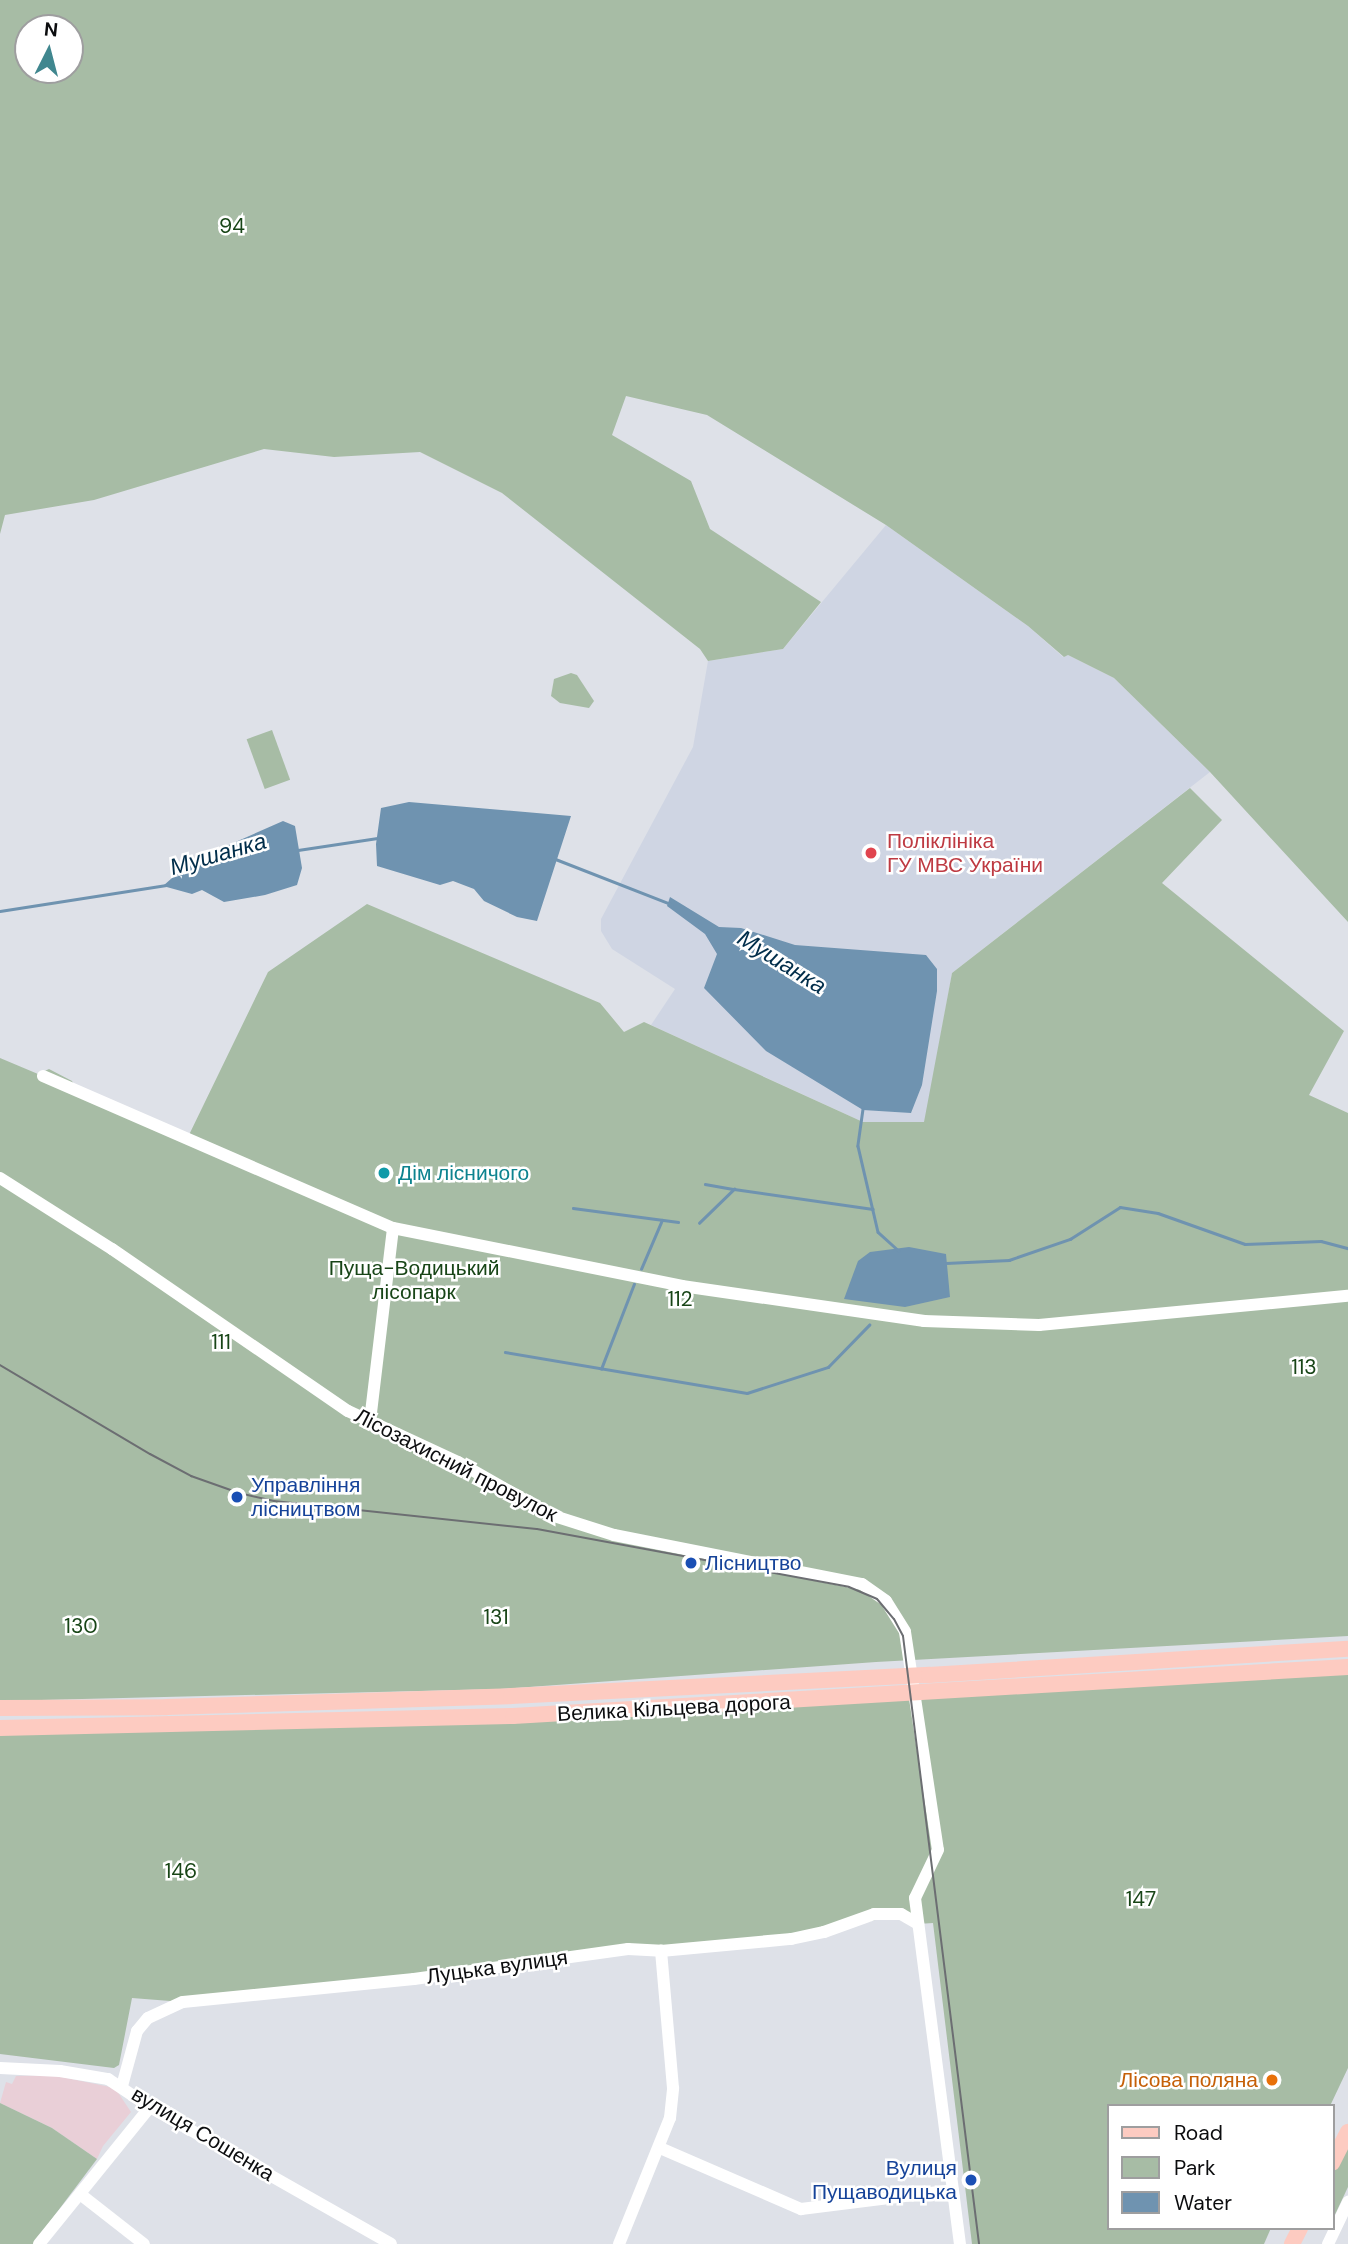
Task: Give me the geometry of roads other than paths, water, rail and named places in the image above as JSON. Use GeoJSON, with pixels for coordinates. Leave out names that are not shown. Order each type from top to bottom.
{"type":"FeatureCollection","features":[{"type":"Feature","properties":{"kind":"main road","name":"Велика Кільцева дорога"},"geometry":{"type":"LineString","coordinates":[[0,1708],[339,1703],[929,1675],[1348,1648]]}},
{"type":"Feature","properties":{"kind":"main road","name":"Велика Кільцева дорога"},"geometry":{"type":"LineString","coordinates":[[0,1728],[513,1716],[1348,1667]]}},
{"type":"Feature","properties":{"kind":"main road"},"geometry":{"type":"LineString","coordinates":[[1334,2159],[1348,2132]]}},
{"type":"Feature","properties":{"kind":"street"},"geometry":{"type":"LineString","coordinates":[[43,1076],[393,1228],[682,1286],[924,1321],[1040,1325],[1348,1296]]}},
{"type":"Feature","properties":{"kind":"street","name":"Лісозахисний провулок"},"geometry":{"type":"LineString","coordinates":[[0,1178],[112,1249],[348,1411],[458,1462],[567,1521],[614,1535],[862,1584],[886,1601],[895,1612],[908,1644],[938,1850],[915,1898],[960,2244]]}},
{"type":"Feature","properties":{"kind":"street"},"geometry":{"type":"LineString","coordinates":[[370,1421],[393,1228]]}},
{"type":"Feature","properties":{"kind":"street","name":"Луцька вулиця"},"geometry":{"type":"LineString","coordinates":[[122,2086],[137,2031],[148,2018],[183,2002],[414,1979],[628,1949],[661,1951],[791,1938],[824,1931],[874,1914],[901,1913],[918,1924]]}},
{"type":"Feature","properties":{"kind":"street"},"geometry":{"type":"LineString","coordinates":[[619,2244],[670,2118],[673,2088],[661,1951]]}},
{"type":"Feature","properties":{"kind":"street","name":"вулиця Сошенка"},"geometry":{"type":"LineString","coordinates":[[0,2068],[88,2074],[122,2086],[150,2107],[391,2244]]}},
{"type":"Feature","properties":{"kind":"street"},"geometry":{"type":"LineString","coordinates":[[39,2244],[150,2107]]}},
{"type":"Feature","properties":{"kind":"street"},"geometry":{"type":"LineString","coordinates":[[660,2148],[801,2209],[953,2190]]}},
{"type":"Feature","properties":{"kind":"street"},"geometry":{"type":"LineString","coordinates":[[80,2194],[144,2244]]}},
{"type":"Feature","properties":{"kind":"street"},"geometry":{"type":"LineString","coordinates":[[1328,2244],[1348,2202]]}},
{"type":"Feature","properties":{"kind":"water"},"geometry":{"type":"Polygon","coordinates":[[[409,802],[571,816],[537,921],[517,917],[484,901],[474,889],[453,881],[440,885],[377,866],[376,844],[381,808],[409,802]]]}},
{"type":"Feature","properties":{"kind":"water"},"geometry":{"type":"Polygon","coordinates":[[[283,821],[295,826],[302,868],[297,885],[265,895],[224,902],[202,890],[192,894],[163,886],[190,862],[283,821]]]}},
{"type":"Feature","properties":{"kind":"water"},"geometry":{"type":"Polygon","coordinates":[[[670,897],[719,927],[741,928],[795,945],[926,955],[937,969],[937,991],[922,1085],[911,1113],[863,1110],[766,1051],[704,988],[717,954],[705,934],[667,906],[670,897]]]}},
{"type":"Feature","properties":{"kind":"water"},"geometry":{"type":"Polygon","coordinates":[[[909,1247],[946,1254],[950,1297],[905,1307],[844,1299],[858,1261],[870,1252],[909,1247]]]}},
{"type":"Feature","properties":{"kind":"waterway","name":"Мушанка"},"geometry":{"type":"LineString","coordinates":[[298,850],[377,838]]}},
{"type":"Feature","properties":{"kind":"waterway","name":"Мушанка"},"geometry":{"type":"LineString","coordinates":[[553,858],[671,904]]}},
{"type":"Feature","properties":{"kind":"waterway","name":"Мушанка"},"geometry":{"type":"LineString","coordinates":[[0,911],[166,885]]}},
{"type":"Feature","properties":{"kind":"waterway","name":"Мушанка"},"geometry":{"type":"LineString","coordinates":[[863,1109],[858,1146],[878,1232],[899,1251]]}},
{"type":"Feature","properties":{"kind":"waterway"},"geometry":{"type":"LineString","coordinates":[[705,1184],[733,1189]]}},
{"type":"Feature","properties":{"kind":"waterway"},"geometry":{"type":"LineString","coordinates":[[699,1223],[734,1189],[873,1209]]}},
{"type":"Feature","properties":{"kind":"waterway","name":"Мушанка"},"geometry":{"type":"LineString","coordinates":[[946,1263],[1009,1260],[1070,1239],[1120,1207],[1158,1213],[1245,1244],[1321,1241],[1348,1248]]}},
{"type":"Feature","properties":{"kind":"waterway"},"geometry":{"type":"LineString","coordinates":[[573,1208],[678,1222]]}},
{"type":"Feature","properties":{"kind":"waterway"},"geometry":{"type":"LineString","coordinates":[[641,1269],[662,1220]]}},
{"type":"Feature","properties":{"kind":"waterway"},"geometry":{"type":"LineString","coordinates":[[601,1369],[634,1284]]}},
{"type":"Feature","properties":{"kind":"waterway"},"geometry":{"type":"LineString","coordinates":[[505,1352],[747,1393],[828,1367],[869,1325]]}},
{"type":"Feature","properties":{"kind":"tram line"},"geometry":{"type":"LineString","coordinates":[[0,1365],[191,1476],[239,1493],[274,1501],[537,1529],[849,1587],[877,1599],[894,1619],[903,1636],[979,2244]]}},
{"type":"Feature","properties":{"kind":"place","name":"Поліклініка ГУ МВС України"},"geometry":{"type":"Point","coordinates":[871,853]}},
{"type":"Feature","properties":{"kind":"place","name":"Дім лісничого"},"geometry":{"type":"Point","coordinates":[384,1173]}},
{"type":"Feature","properties":{"kind":"place","name":"Управління лісництвом"},"geometry":{"type":"Point","coordinates":[237,1497]}},
{"type":"Feature","properties":{"kind":"place","name":"Лісництво"},"geometry":{"type":"Point","coordinates":[691,1563]}},
{"type":"Feature","properties":{"kind":"place","name":"Лісова поляна"},"geometry":{"type":"Point","coordinates":[1272,2080]}},
{"type":"Feature","properties":{"kind":"place","name":"Вулиця Пущаводицька"},"geometry":{"type":"Point","coordinates":[971,2180]}},
{"type":"Feature","properties":{"kind":"park label","name":"94"},"geometry":{"type":"Point","coordinates":[232,226]}},
{"type":"Feature","properties":{"kind":"park label","name":"Пуща-Водицький лісопарк"},"geometry":{"type":"Point","coordinates":[414,1280]}},
{"type":"Feature","properties":{"kind":"park label","name":"112"},"geometry":{"type":"Point","coordinates":[680,1299]}},
{"type":"Feature","properties":{"kind":"park label","name":"111"},"geometry":{"type":"Point","coordinates":[221,1342]}},
{"type":"Feature","properties":{"kind":"park label","name":"113"},"geometry":{"type":"Point","coordinates":[1304,1367]}},
{"type":"Feature","properties":{"kind":"park label","name":"131"},"geometry":{"type":"Point","coordinates":[496,1617]}},
{"type":"Feature","properties":{"kind":"park label","name":"130"},"geometry":{"type":"Point","coordinates":[81,1626]}},
{"type":"Feature","properties":{"kind":"park label","name":"146"},"geometry":{"type":"Point","coordinates":[181,1871]}},
{"type":"Feature","properties":{"kind":"park label","name":"147"},"geometry":{"type":"Point","coordinates":[1141,1899]}}]}
